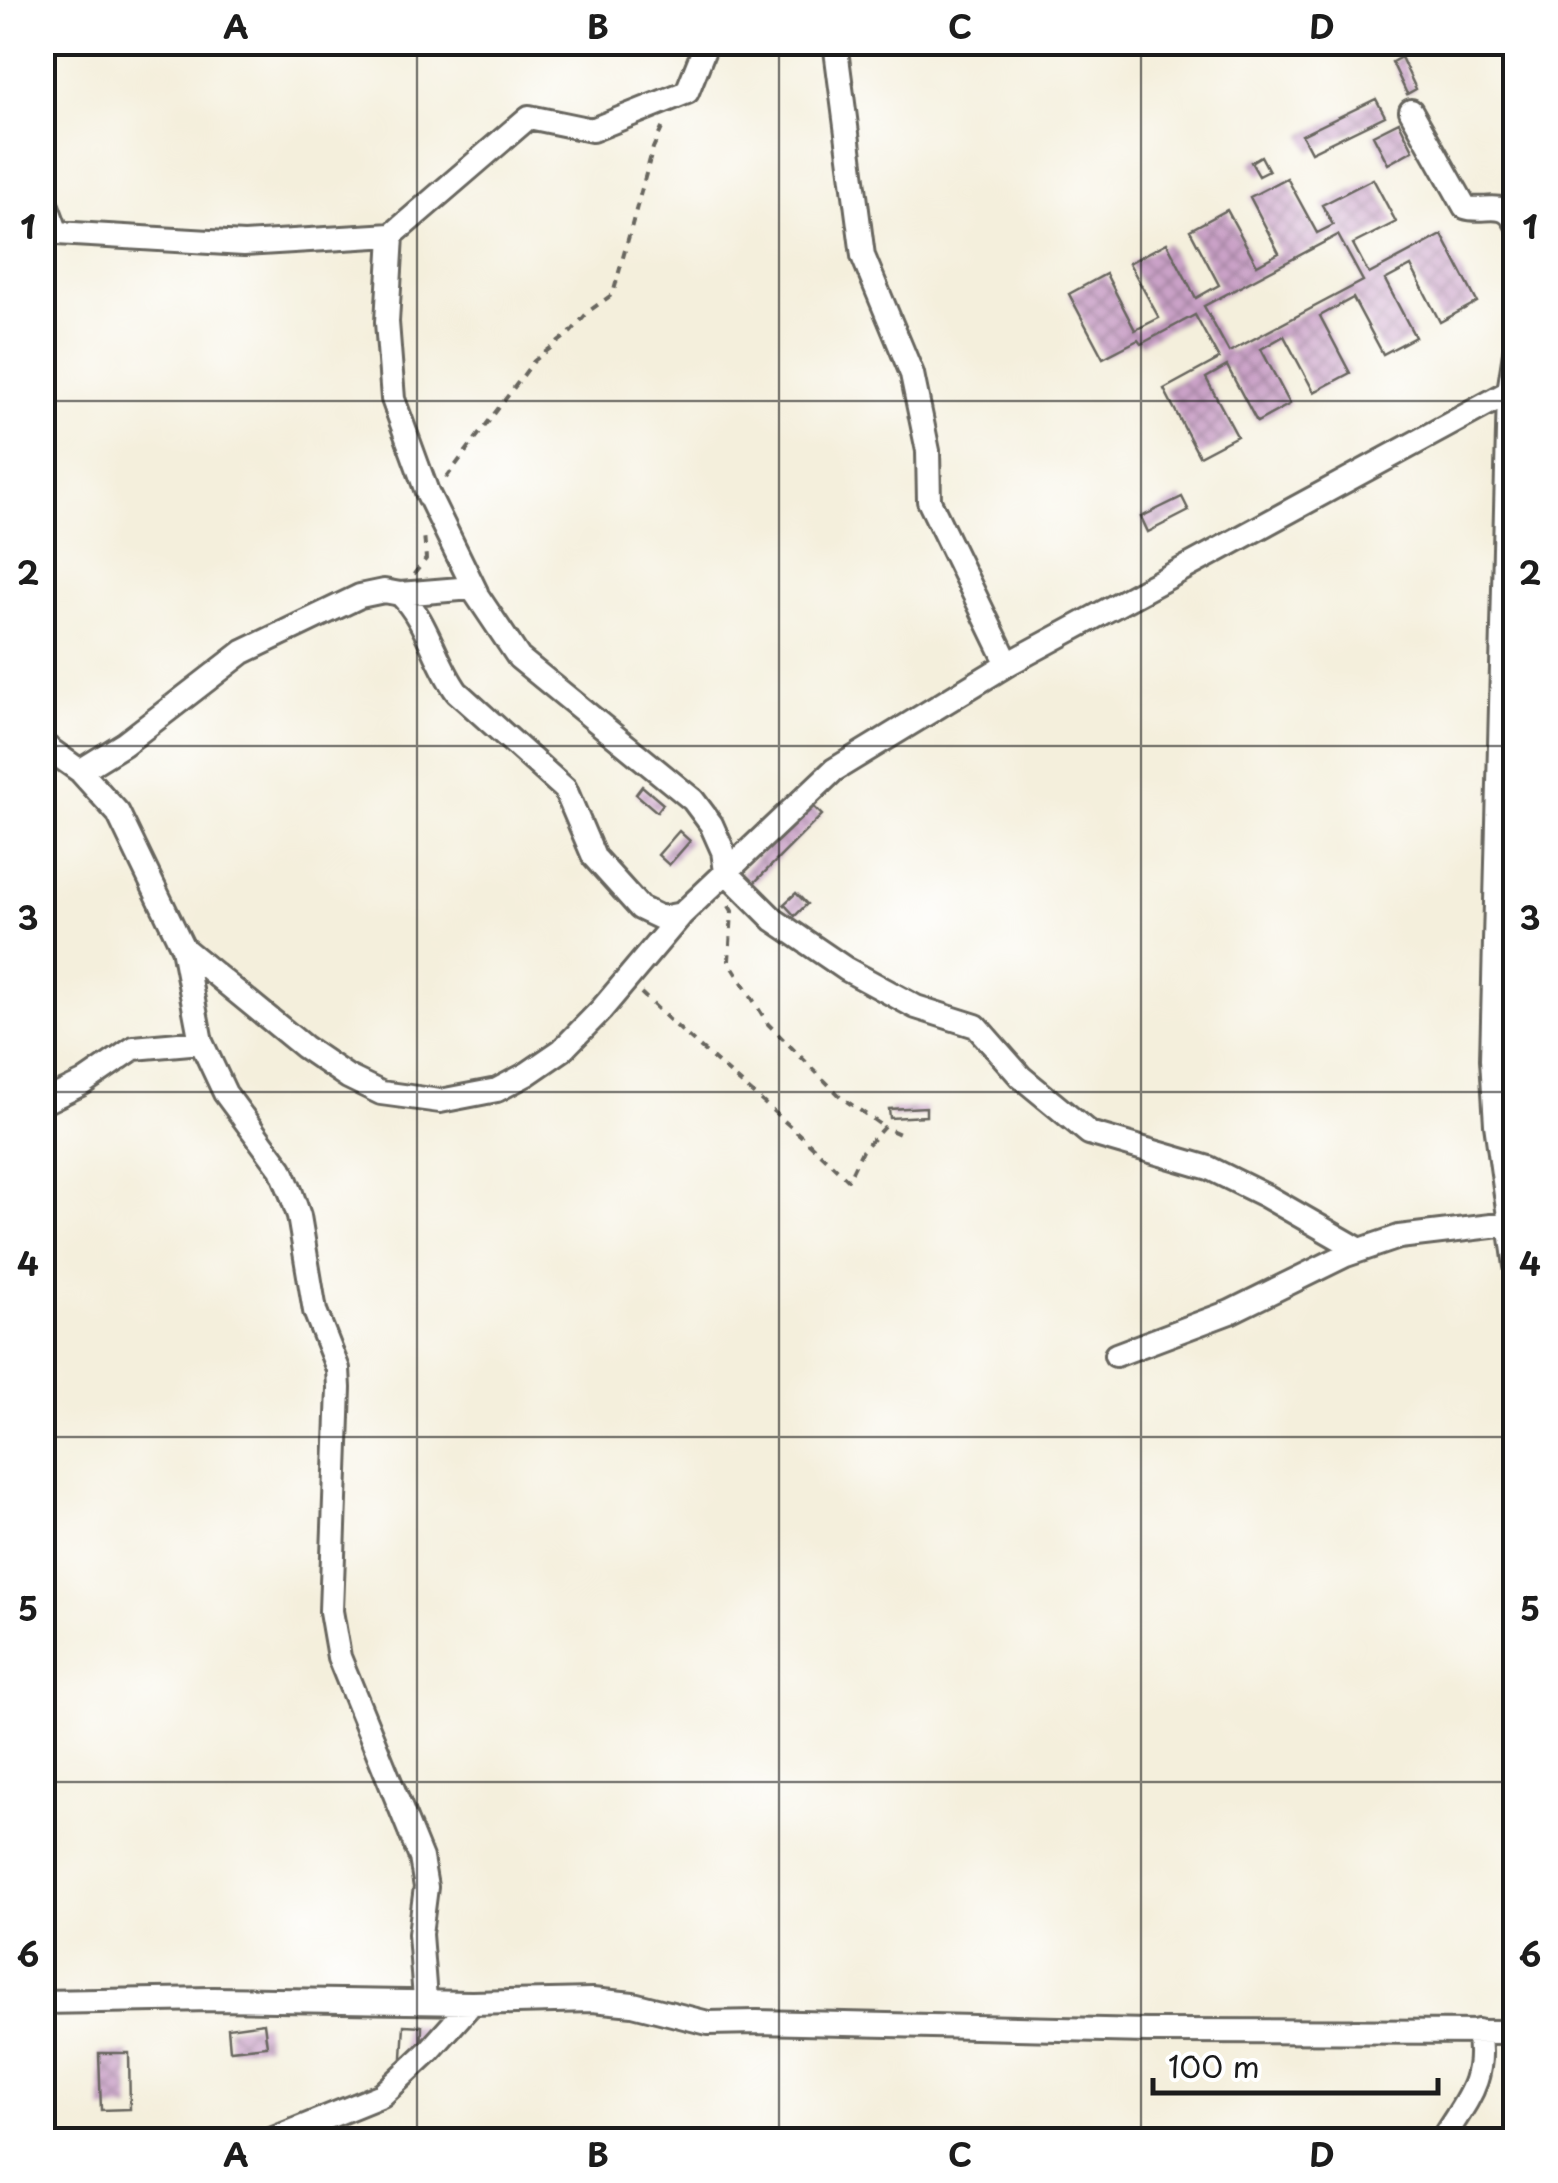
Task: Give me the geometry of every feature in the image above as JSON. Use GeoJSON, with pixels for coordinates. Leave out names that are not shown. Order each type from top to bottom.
{"type":"FeatureCollection","features":[{"type":"Feature","properties":{"kind":"street"},"geometry":{"type":"LineString","coordinates":[[42,193],[58,232],[244,244],[392,235],[528,117],[592,130],[687,92],[706,42]]}},
{"type":"Feature","properties":{"kind":"street"},"geometry":{"type":"LineString","coordinates":[[835,42],[863,256],[912,374],[928,451],[928,501],[1008,664]]}},
{"type":"Feature","properties":{"kind":"street"},"geometry":{"type":"LineString","coordinates":[[1412,111],[1465,207],[1500,208],[1512,214],[1516,223]]}},
{"type":"Feature","properties":{"kind":"street"},"geometry":{"type":"LineString","coordinates":[[392,235],[387,322],[392,399],[433,504],[476,592],[519,658],[693,800],[711,824],[723,850],[721,877]]}},
{"type":"Feature","properties":{"kind":"street"},"geometry":{"type":"LineString","coordinates":[[1515,351],[1509,392],[1492,1060],[1508,1224],[1516,1266]]}},
{"type":"Feature","properties":{"kind":"street"},"geometry":{"type":"LineString","coordinates":[[183,948],[304,1046],[348,1077],[382,1093],[440,1101],[497,1090],[562,1050],[682,914],[834,770],[1008,664],[1509,392]]}},
{"type":"Feature","properties":{"kind":"street"},"geometry":{"type":"LineString","coordinates":[[80,772],[124,744],[244,652],[360,596],[466,587],[476,592]]}},
{"type":"Feature","properties":{"kind":"street"},"geometry":{"type":"LineString","coordinates":[[400,594],[412,606],[457,692],[566,789],[594,857],[606,872],[650,914],[661,918],[682,914]]}},
{"type":"Feature","properties":{"kind":"street"},"geometry":{"type":"LineString","coordinates":[[42,744],[80,772],[118,813],[183,948],[201,1042],[226,1093],[281,1169],[299,1216],[316,1310],[338,1369],[331,1611],[334,1636],[420,1858],[426,1887],[420,1934],[425,2000]]}},
{"type":"Feature","properties":{"kind":"street"},"geometry":{"type":"LineString","coordinates":[[721,877],[774,920],[846,969],[916,1007],[976,1026],[1021,1077],[1088,1133],[1209,1168],[1360,1250]]}},
{"type":"Feature","properties":{"kind":"street"},"geometry":{"type":"LineString","coordinates":[[42,1103],[83,1083],[134,1048],[201,1042]]}},
{"type":"Feature","properties":{"kind":"street"},"geometry":{"type":"LineString","coordinates":[[1116,1355],[1230,1312],[1360,1250],[1398,1237],[1508,1224]]}},
{"type":"Feature","properties":{"kind":"street"},"geometry":{"type":"LineString","coordinates":[[42,2002],[592,2000],[633,2004],[726,2025],[756,2022],[1147,2031],[1516,2032]]}},
{"type":"Feature","properties":{"kind":"street"},"geometry":{"type":"LineString","coordinates":[[270,2140],[382,2095],[430,2050],[472,2002]]}},
{"type":"Feature","properties":{"kind":"street"},"geometry":{"type":"LineString","coordinates":[[1442,2140],[1476,2088],[1482,2058],[1478,2032]]}},
{"type":"Feature","properties":{"kind":"path"},"geometry":{"type":"LineString","coordinates":[[400,594],[426,559],[424,537],[433,504],[447,475],[534,362],[571,332],[589,311],[614,294],[653,148],[676,96]]}},
{"type":"Feature","properties":{"kind":"path"},"geometry":{"type":"LineString","coordinates":[[721,877],[732,911],[729,961],[768,1024],[833,1090],[884,1127],[904,1136]]}},
{"type":"Feature","properties":{"kind":"path"},"geometry":{"type":"LineString","coordinates":[[627,979],[848,1180],[862,1152],[884,1127]]}},
{"type":"Feature","properties":{"kind":"building"},"geometry":{"type":"Polygon","coordinates":[[[1401,57],[1416,89],[1407,94],[1392,62],[1401,57]]]}},
{"type":"Feature","properties":{"kind":"building"},"geometry":{"type":"Polygon","coordinates":[[[1376,99],[1385,116],[1311,152],[1302,135],[1376,99]]]}},
{"type":"Feature","properties":{"kind":"building"},"geometry":{"type":"Polygon","coordinates":[[[1399,122],[1413,150],[1388,164],[1373,135],[1399,122]]]}},
{"type":"Feature","properties":{"kind":"building"},"geometry":{"type":"Polygon","coordinates":[[[1261,156],[1269,171],[1259,176],[1251,162],[1261,156]]]}},
{"type":"Feature","properties":{"kind":"building"},"geometry":{"type":"Polygon","coordinates":[[[1287,178],[1317,233],[1333,225],[1322,205],[1373,179],[1396,222],[1353,244],[1369,274],[1442,235],[1477,302],[1440,322],[1411,266],[1385,280],[1415,337],[1383,354],[1353,298],[1320,316],[1350,373],[1314,392],[1284,336],[1261,349],[1290,404],[1257,422],[1227,366],[1206,378],[1237,436],[1199,456],[1164,389],[1219,359],[1195,315],[1141,344],[1138,340],[1103,358],[1069,294],[1106,274],[1135,330],[1159,318],[1129,263],[1167,243],[1196,298],[1219,285],[1190,230],[1227,210],[1257,265],[1279,253],[1250,197],[1287,178]],[[1338,235],[1204,306],[1229,352],[1363,281],[1338,235]]]}},
{"type":"Feature","properties":{"kind":"building"},"geometry":{"type":"Polygon","coordinates":[[[1182,497],[1189,511],[1148,532],[1141,517],[1182,497]]]}},
{"type":"Feature","properties":{"kind":"building"},"geometry":{"type":"Polygon","coordinates":[[[642,786],[663,804],[657,812],[636,794],[642,786]]]}},
{"type":"Feature","properties":{"kind":"building"},"geometry":{"type":"Polygon","coordinates":[[[810,803],[822,815],[752,885],[740,873],[810,803]]]}},
{"type":"Feature","properties":{"kind":"building"},"geometry":{"type":"Polygon","coordinates":[[[679,831],[690,841],[669,865],[658,855],[679,831]]]}},
{"type":"Feature","properties":{"kind":"building"},"geometry":{"type":"Polygon","coordinates":[[[796,893],[807,904],[795,916],[784,904],[796,893]]]}},
{"type":"Feature","properties":{"kind":"building"},"geometry":{"type":"Polygon","coordinates":[[[926,1107],[926,1116],[890,1118],[889,1109],[926,1107]]]}},
{"type":"Feature","properties":{"kind":"building"},"geometry":{"type":"Polygon","coordinates":[[[264,2023],[267,2046],[230,2050],[228,2028],[264,2023]]]}},
{"type":"Feature","properties":{"kind":"building"},"geometry":{"type":"Polygon","coordinates":[[[404,2025],[422,2026],[421,2058],[402,2057],[404,2025]]]}},
{"type":"Feature","properties":{"kind":"building"},"geometry":{"type":"Polygon","coordinates":[[[99,2053],[129,2053],[130,2109],[101,2110],[99,2053]]]}},
{"type":"Feature","properties":{"kind":"building"},"geometry":{"type":"Polygon","coordinates":[[[350,2132],[385,2132],[385,2140],[350,2140],[350,2132]]]}}]}
